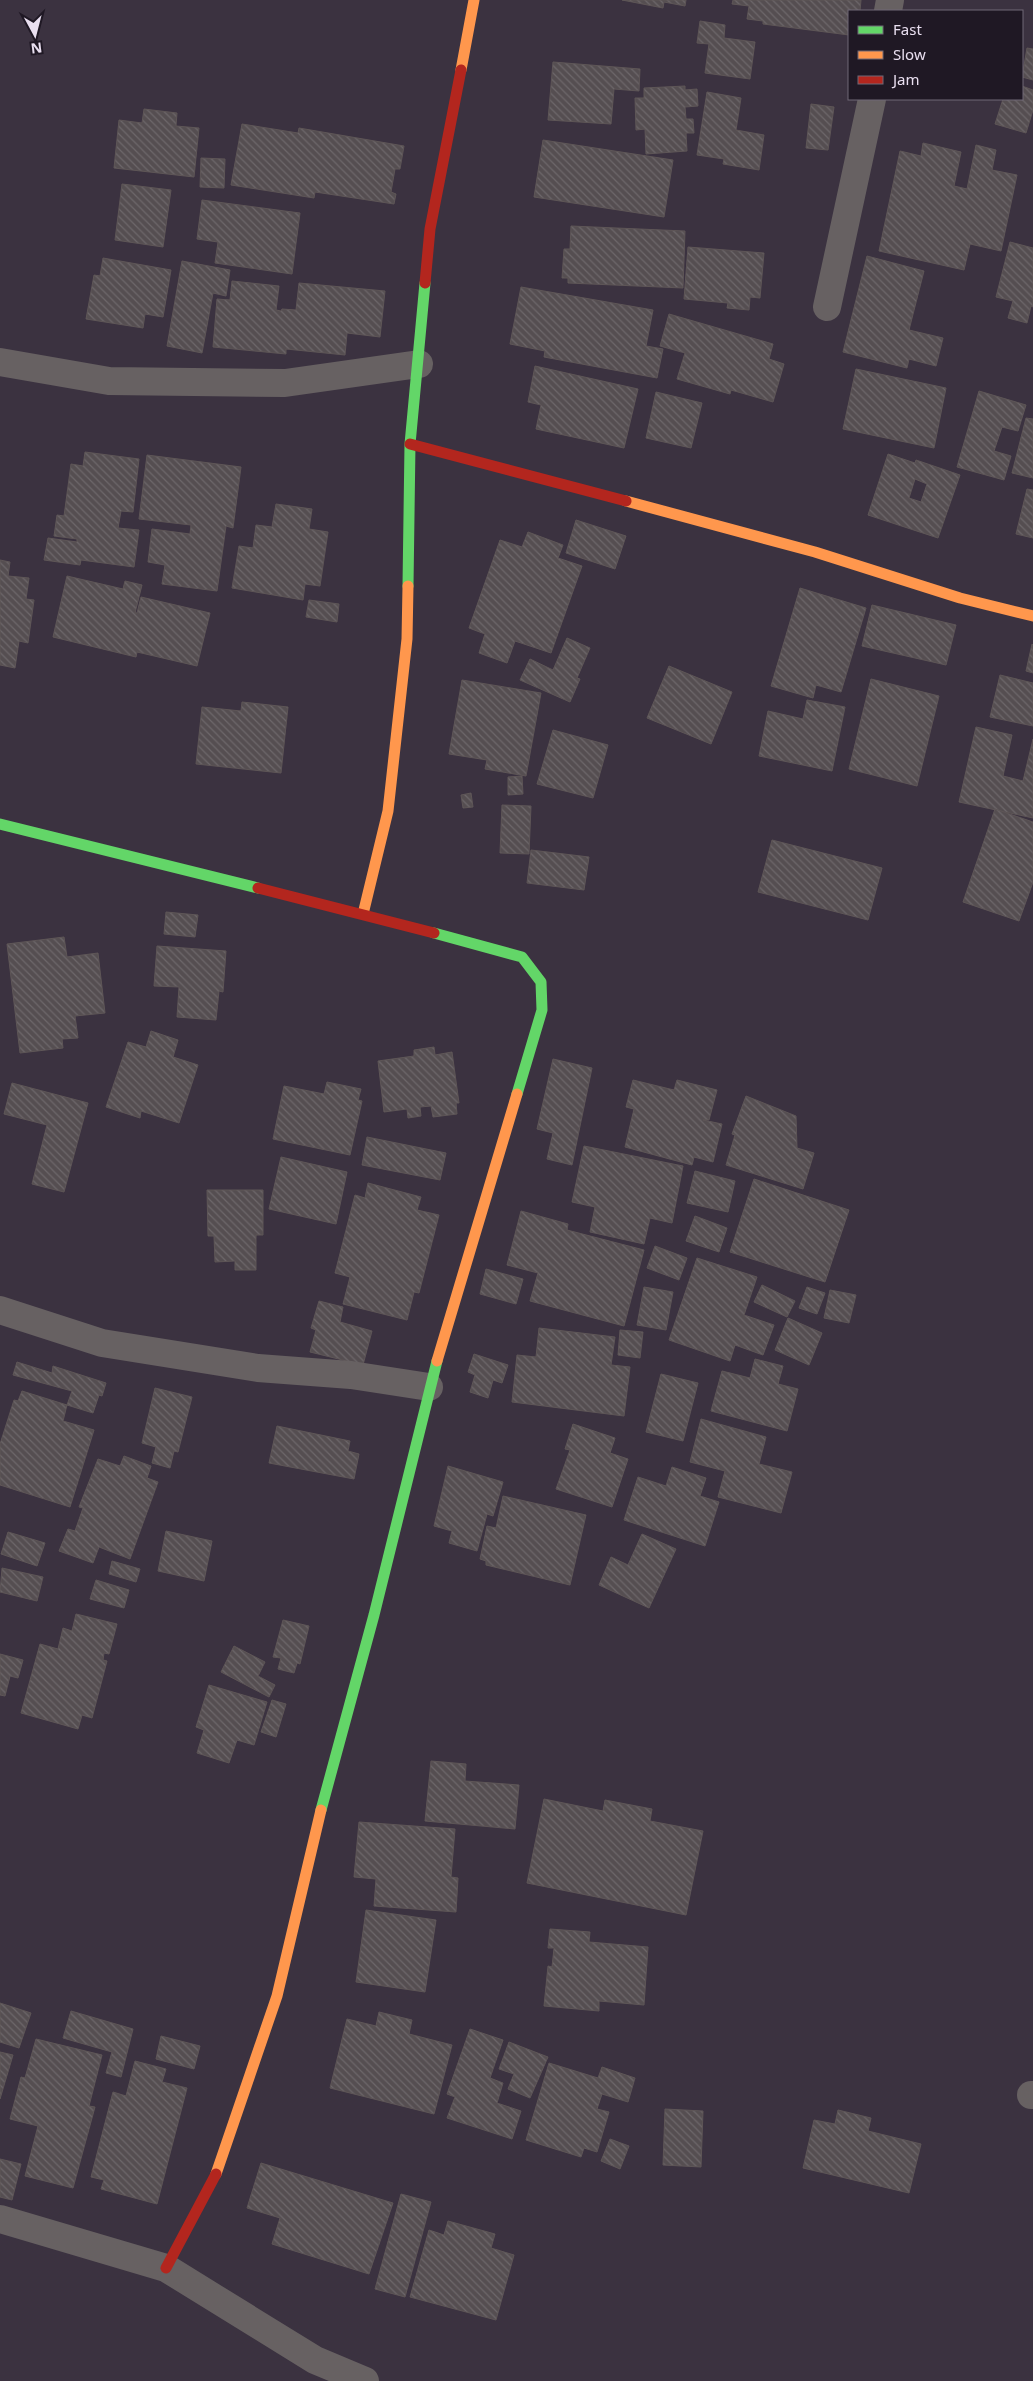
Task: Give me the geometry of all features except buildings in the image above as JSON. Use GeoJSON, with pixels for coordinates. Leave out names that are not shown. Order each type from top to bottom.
{"type":"FeatureCollection","features":[{"type":"Feature","properties":{"kind":"street"},"geometry":{"type":"LineString","coordinates":[[363,914],[388,811],[407,639],[410,444],[419,364],[430,229],[474,0]]}},
{"type":"Feature","properties":{"kind":"street"},"geometry":{"type":"LineString","coordinates":[[827,308],[872,100]]}},
{"type":"Feature","properties":{"kind":"street"},"geometry":{"type":"LineString","coordinates":[[0,362],[109,381],[275,383],[419,364]]}},
{"type":"Feature","properties":{"kind":"street"},"geometry":{"type":"LineString","coordinates":[[410,444],[712,523],[815,552],[960,598],[1033,616]]}},
{"type":"Feature","properties":{"kind":"street"},"geometry":{"type":"LineString","coordinates":[[0,824],[363,914],[522,957],[541,982],[542,1010],[428,1387],[374,1615],[324,1800],[277,1996],[216,2175],[166,2268]]}},
{"type":"Feature","properties":{"kind":"street"},"geometry":{"type":"LineString","coordinates":[[0,1310],[102,1343],[258,1368],[351,1375],[428,1387]]}},
{"type":"Feature","properties":{"kind":"street"},"geometry":{"type":"LineString","coordinates":[[0,2219],[166,2268],[314,2360],[366,2381]]}},
{"type":"Feature","properties":{"kind":"traffic: fast"},"geometry":{"type":"LineString","coordinates":[[408,586],[410,444],[425,283]]}},
{"type":"Feature","properties":{"kind":"traffic: fast"},"geometry":{"type":"LineString","coordinates":[[0,824],[258,888]]}},
{"type":"Feature","properties":{"kind":"traffic: fast"},"geometry":{"type":"LineString","coordinates":[[434,933],[522,957],[541,982],[542,1010],[517,1094]]}},
{"type":"Feature","properties":{"kind":"traffic: fast"},"geometry":{"type":"LineString","coordinates":[[321,1810],[374,1615],[437,1361]]}},
{"type":"Feature","properties":{"kind":"traffic: slow"},"geometry":{"type":"LineString","coordinates":[[461,70],[474,0]]}},
{"type":"Feature","properties":{"kind":"traffic: slow"},"geometry":{"type":"LineString","coordinates":[[626,501],[815,552],[960,598],[1033,616]]}},
{"type":"Feature","properties":{"kind":"traffic: slow"},"geometry":{"type":"LineString","coordinates":[[363,914],[388,811],[407,639],[408,586]]}},
{"type":"Feature","properties":{"kind":"traffic: slow"},"geometry":{"type":"LineString","coordinates":[[437,1361],[517,1094]]}},
{"type":"Feature","properties":{"kind":"traffic: slow"},"geometry":{"type":"LineString","coordinates":[[216,2174],[277,1996],[321,1810]]}},
{"type":"Feature","properties":{"kind":"traffic: jam"},"geometry":{"type":"LineString","coordinates":[[425,283],[430,229],[461,70]]}},
{"type":"Feature","properties":{"kind":"traffic: jam"},"geometry":{"type":"LineString","coordinates":[[410,444],[626,501]]}},
{"type":"Feature","properties":{"kind":"traffic: jam"},"geometry":{"type":"LineString","coordinates":[[258,888],[434,933]]}},
{"type":"Feature","properties":{"kind":"traffic: jam"},"geometry":{"type":"LineString","coordinates":[[166,2268],[216,2174]]}}]}
